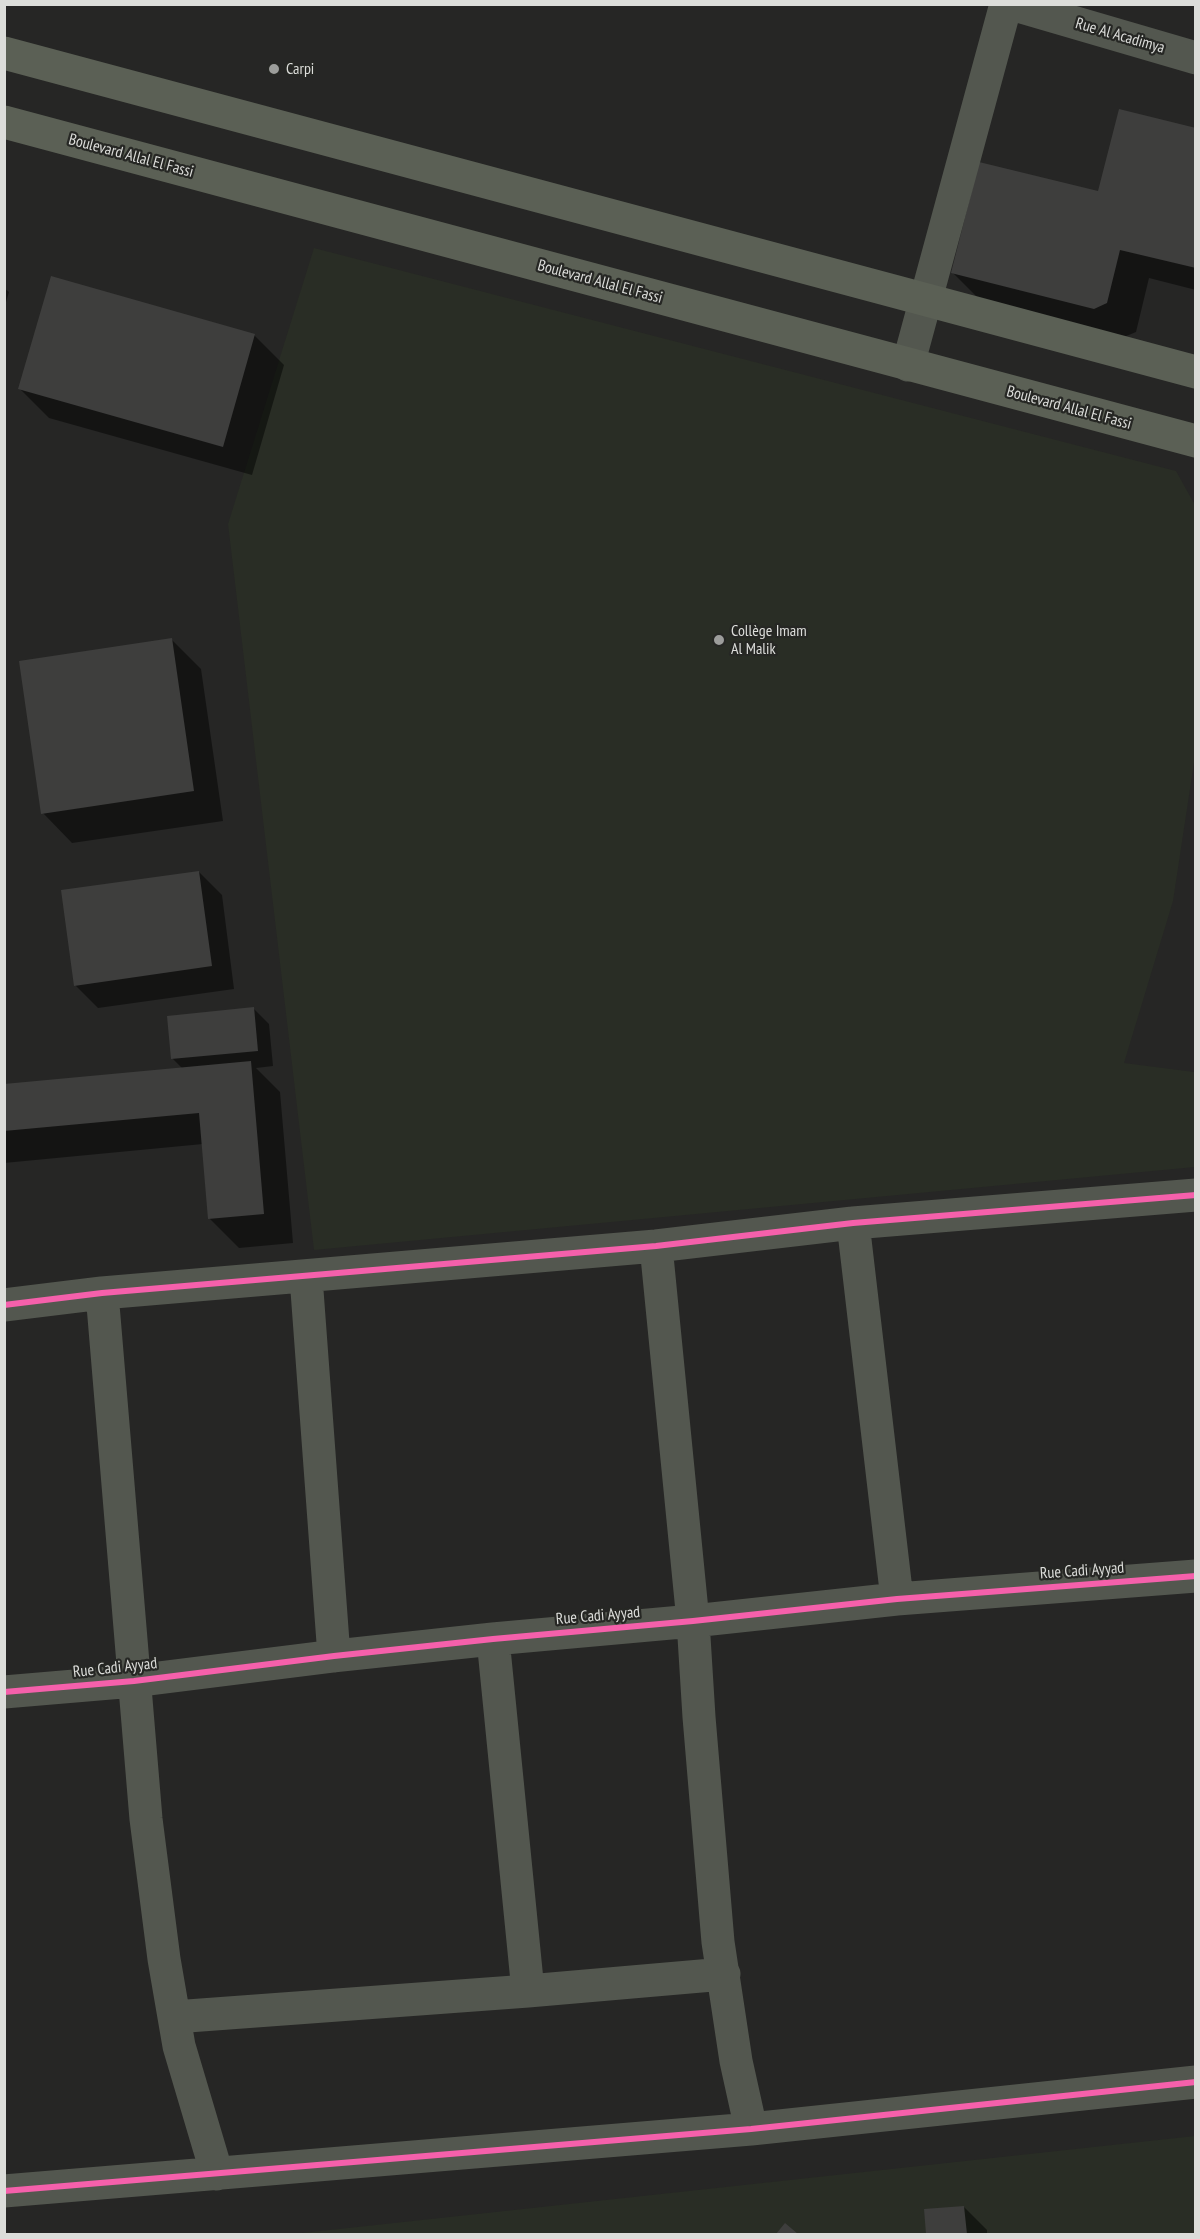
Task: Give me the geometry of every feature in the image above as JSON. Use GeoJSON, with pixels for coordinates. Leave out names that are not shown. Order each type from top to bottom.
{"type":"FeatureCollection","features":[{"type":"Feature","properties":{"kind":"main road"},"geometry":{"type":"LineString","coordinates":[[4,53],[1196,372]]}},
{"type":"Feature","properties":{"kind":"main road","name":"Boulevard Allal El Fassi"},"geometry":{"type":"LineString","coordinates":[[4,122],[1196,441]]}},
{"type":"Feature","properties":{"kind":"street"},"geometry":{"type":"LineString","coordinates":[[908,365],[1006,4]]}},
{"type":"Feature","properties":{"kind":"street","name":"Rue Al Acadimya"},"geometry":{"type":"LineString","coordinates":[[1011,4],[1196,58]]}},
{"type":"Feature","properties":{"kind":"street"},"geometry":{"type":"LineString","coordinates":[[4,1305],[102,1293],[656,1246],[853,1223],[1196,1195]]}},
{"type":"Feature","properties":{"kind":"street"},"geometry":{"type":"LineString","coordinates":[[853,1223],[897,1599]]}},
{"type":"Feature","properties":{"kind":"street"},"geometry":{"type":"LineString","coordinates":[[656,1246],[693,1621],[718,1942],[736,2061],[751,2129]]}},
{"type":"Feature","properties":{"kind":"street"},"geometry":{"type":"LineString","coordinates":[[306,1277],[334,1656]]}},
{"type":"Feature","properties":{"kind":"street"},"geometry":{"type":"LineString","coordinates":[[102,1293],[146,1819],[164,1959],[179,2046],[217,2174]]}},
{"type":"Feature","properties":{"kind":"street","name":"Rue Cadi Ayyad"},"geometry":{"type":"LineString","coordinates":[[4,1692],[134,1681],[334,1656],[897,1599],[1196,1575]]}},
{"type":"Feature","properties":{"kind":"street"},"geometry":{"type":"LineString","coordinates":[[494,1639],[528,1991]]}},
{"type":"Feature","properties":{"kind":"street"},"geometry":{"type":"LineString","coordinates":[[174,2016],[528,1991],[724,1974]]}},
{"type":"Feature","properties":{"kind":"street"},"geometry":{"type":"LineString","coordinates":[[4,2192],[751,2129],[1196,2082]]}},
{"type":"Feature","properties":{"kind":"shaded area","name":"Collège Imam Al Malik"},"geometry":{"type":"Polygon","coordinates":[[[314,248],[1176,471],[1195,505],[1195,756],[1173,901],[1124,1063],[1194,1072],[1195,1167],[314,1250],[228,524],[314,248]]]}},
{"type":"Feature","properties":{"kind":"shaded area"},"geometry":{"type":"Polygon","coordinates":[[[1195,2136],[1195,2234],[293,2234],[1195,2136]]]}},
{"type":"Feature","properties":{"kind":"building"},"geometry":{"type":"Polygon","coordinates":[[[1119,109],[1196,128],[1196,268],[1120,250],[1107,303],[1094,309],[951,273],[979,162],[1098,191],[1119,109]]]}},
{"type":"Feature","properties":{"kind":"building"},"geometry":{"type":"Polygon","coordinates":[[[51,276],[255,334],[223,447],[18,389],[51,276]]]}},
{"type":"Feature","properties":{"kind":"building"},"geometry":{"type":"Polygon","coordinates":[[[172,638],[194,791],[41,814],[19,661],[172,638]]]}},
{"type":"Feature","properties":{"kind":"building"},"geometry":{"type":"Polygon","coordinates":[[[199,871],[212,966],[74,986],[61,890],[199,871]]]}},
{"type":"Feature","properties":{"kind":"building"},"geometry":{"type":"Polygon","coordinates":[[[254,1007],[258,1051],[171,1059],[167,1016],[254,1007]]]}},
{"type":"Feature","properties":{"kind":"building"},"geometry":{"type":"Polygon","coordinates":[[[251,1061],[264,1214],[208,1219],[199,1113],[4,1131],[4,1084],[251,1061]]]}},
{"type":"Feature","properties":{"kind":"building"},"geometry":{"type":"Polygon","coordinates":[[[964,2206],[967,2234],[926,2234],[924,2209],[964,2206]]]}},
{"type":"Feature","properties":{"kind":"building"},"geometry":{"type":"Polygon","coordinates":[[[785,2223],[798,2234],[776,2234],[785,2223]]]}},
{"type":"Feature","properties":{"kind":"cycle path"},"geometry":{"type":"LineString","coordinates":[[4,1305],[102,1293],[656,1246],[853,1223],[1196,1195]]}},
{"type":"Feature","properties":{"kind":"cycle path"},"geometry":{"type":"LineString","coordinates":[[4,1692],[134,1681],[334,1656],[897,1599],[1196,1576]]}},
{"type":"Feature","properties":{"kind":"cycle path"},"geometry":{"type":"LineString","coordinates":[[4,2191],[751,2129],[1196,2082]]}},
{"type":"Feature","properties":{"kind":"place","name":"Carpi"},"geometry":{"type":"Point","coordinates":[274,69]}},
{"type":"Feature","properties":{"kind":"place","name":"Collège Imam Al Malik"},"geometry":{"type":"Point","coordinates":[719,640]}}]}
